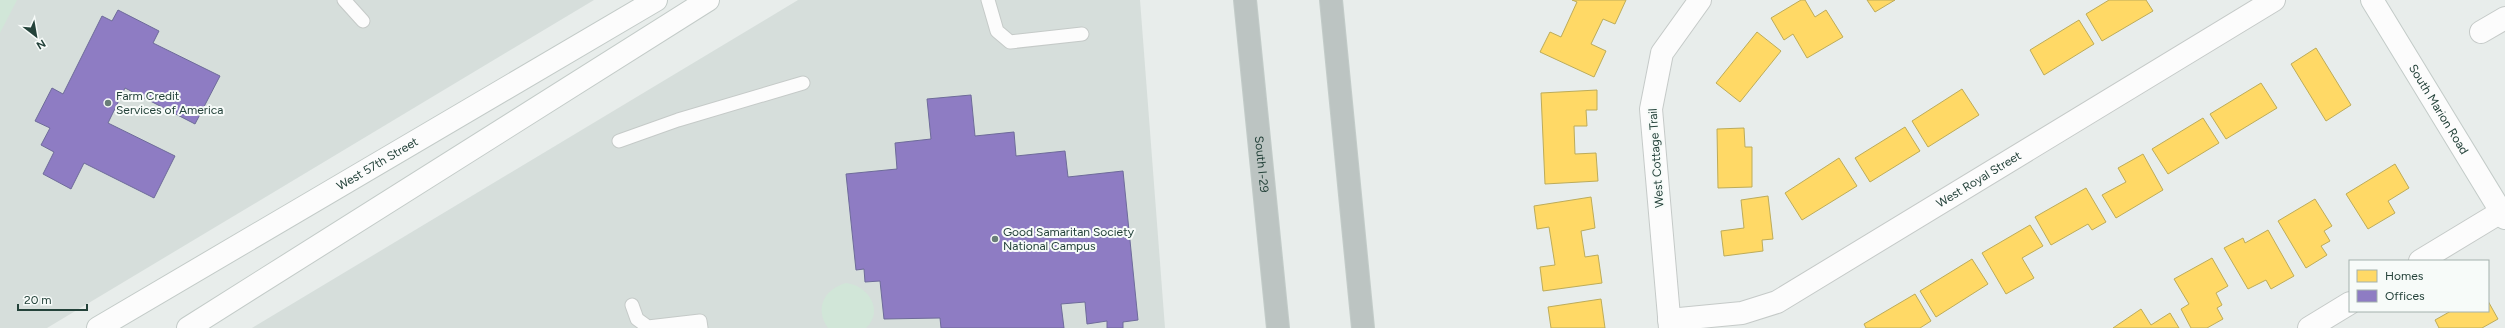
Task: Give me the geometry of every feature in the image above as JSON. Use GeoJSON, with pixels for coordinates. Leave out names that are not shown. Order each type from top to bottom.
{"type":"FeatureCollection","features":[{"type":"Feature","properties":{"kind":"highway","name":"South I-29"},"geometry":{"type":"LineString","coordinates":[[1245,0],[1278,328]]}},
{"type":"Feature","properties":{"kind":"highway"},"geometry":{"type":"LineString","coordinates":[[1331,0],[1364,328]]}},
{"type":"Feature","properties":{"kind":"street","name":"West 57th Street"},"geometry":{"type":"LineString","coordinates":[[98,328],[656,0]]}},
{"type":"Feature","properties":{"kind":"street"},"geometry":{"type":"LineString","coordinates":[[188,328],[708,0]]}},
{"type":"Feature","properties":{"kind":"street","name":"West Cottage Trail"},"geometry":{"type":"LineString","coordinates":[[1669,324],[1650,109],[1662,53],[1700,0]]}},
{"type":"Feature","properties":{"kind":"street","name":"West Royal Street"},"geometry":{"type":"LineString","coordinates":[[1669,324],[1742,313],[1777,302],[2274,0]]}},
{"type":"Feature","properties":{"kind":"street","name":"South Marion Road"},"geometry":{"type":"LineString","coordinates":[[2372,0],[2501,206]]}},
{"type":"Feature","properties":{"kind":"street"},"geometry":{"type":"LineString","coordinates":[[2481,32],[2505,18]]}},
{"type":"Feature","properties":{"kind":"street"},"geometry":{"type":"LineString","coordinates":[[2421,260],[2501,206]]}},
{"type":"Feature","properties":{"kind":"street"},"geometry":{"type":"LineString","coordinates":[[2309,328],[2349,304]]}},
{"type":"Feature","properties":{"kind":"lane"},"geometry":{"type":"LineString","coordinates":[[344,0],[363,21]]}},
{"type":"Feature","properties":{"kind":"lane"},"geometry":{"type":"LineString","coordinates":[[988,0],[997,31],[1010,42],[1082,34]]}},
{"type":"Feature","properties":{"kind":"lane"},"geometry":{"type":"LineString","coordinates":[[619,141],[685,118],[803,83]]}},
{"type":"Feature","properties":{"kind":"lane"},"geometry":{"type":"LineString","coordinates":[[632,305],[637,319],[648,327],[700,321],[701,328]]}},
{"type":"Feature","properties":{"kind":"shaded area"},"geometry":{"type":"Polygon","coordinates":[[[0,0],[594,0],[47,328],[0,328],[0,0]]]}},
{"type":"Feature","properties":{"kind":"shaded area"},"geometry":{"type":"Polygon","coordinates":[[[798,0],[1140,0],[1165,328],[252,328],[798,0]]]}},
{"type":"Feature","properties":{"kind":"green space"},"geometry":{"type":"Polygon","coordinates":[[[0,0],[17,0],[0,33],[0,0]]]}},
{"type":"Feature","properties":{"kind":"green space"},"geometry":{"type":"Polygon","coordinates":[[[846,283],[861,288],[867,293],[874,306],[874,314],[866,328],[828,328],[824,321],[822,307],[827,295],[838,286],[846,283]]]}},
{"type":"Feature","properties":{"kind":"building: Homes"},"geometry":{"type":"Polygon","coordinates":[[[1572,0],[1626,0],[1615,24],[1603,19],[1591,44],[1606,51],[1594,77],[1540,52],[1550,32],[1561,37],[1577,2],[1572,0]]]}},
{"type":"Feature","properties":{"kind":"building: Homes"},"geometry":{"type":"Polygon","coordinates":[[[1801,0],[1805,0],[1815,17],[1826,10],[1843,37],[1807,58],[1793,34],[1784,40],[1771,18],[1801,0]]]}},
{"type":"Feature","properties":{"kind":"building: Homes"},"geometry":{"type":"Polygon","coordinates":[[[1867,0],[1895,0],[1875,12],[1867,0]]]}},
{"type":"Feature","properties":{"kind":"building: Homes"},"geometry":{"type":"Polygon","coordinates":[[[2109,0],[2146,0],[2153,11],[2102,41],[2086,14],[2109,0]]]}},
{"type":"Feature","properties":{"kind":"building: Homes"},"geometry":{"type":"Polygon","coordinates":[[[2079,20],[2094,44],[2044,75],[2030,50],[2079,20]]]}},
{"type":"Feature","properties":{"kind":"building: Homes"},"geometry":{"type":"Polygon","coordinates":[[[1757,32],[1781,51],[1740,102],[1716,83],[1757,32]]]}},
{"type":"Feature","properties":{"kind":"building: Homes"},"geometry":{"type":"Polygon","coordinates":[[[2316,48],[2351,105],[2326,121],[2291,64],[2316,48]]]}},
{"type":"Feature","properties":{"kind":"building: Homes"},"geometry":{"type":"Polygon","coordinates":[[[2261,83],[2277,108],[2226,139],[2210,114],[2261,83]]]}},
{"type":"Feature","properties":{"kind":"building: Homes"},"geometry":{"type":"Polygon","coordinates":[[[1962,89],[1979,115],[1928,147],[1912,121],[1962,89]]]}},
{"type":"Feature","properties":{"kind":"building: Homes"},"geometry":{"type":"Polygon","coordinates":[[[1597,90],[1597,110],[1586,110],[1587,126],[1574,126],[1575,154],[1596,153],[1598,181],[1545,184],[1541,93],[1597,90]]]}},
{"type":"Feature","properties":{"kind":"building: Homes"},"geometry":{"type":"Polygon","coordinates":[[[2203,118],[2219,143],[2168,174],[2152,149],[2203,118]]]}},
{"type":"Feature","properties":{"kind":"building: Homes"},"geometry":{"type":"Polygon","coordinates":[[[1905,127],[1920,151],[1870,182],[1855,158],[1905,127]]]}},
{"type":"Feature","properties":{"kind":"building: Homes"},"geometry":{"type":"Polygon","coordinates":[[[1744,128],[1745,147],[1752,147],[1752,187],[1718,188],[1717,129],[1744,128]]]}},
{"type":"Feature","properties":{"kind":"building: Homes"},"geometry":{"type":"Polygon","coordinates":[[[2143,154],[2163,190],[2116,218],[2102,195],[2126,182],[2118,168],[2143,154]]]}},
{"type":"Feature","properties":{"kind":"building: Homes"},"geometry":{"type":"Polygon","coordinates":[[[1839,158],[1857,186],[1802,220],[1785,193],[1839,158]]]}},
{"type":"Feature","properties":{"kind":"building: Homes"},"geometry":{"type":"Polygon","coordinates":[[[2395,164],[2409,188],[2388,201],[2395,213],[2368,229],[2346,194],[2395,164]]]}},
{"type":"Feature","properties":{"kind":"building: Homes"},"geometry":{"type":"Polygon","coordinates":[[[2086,188],[2106,222],[2092,230],[2088,224],[2051,245],[2035,217],[2086,188]]]}},
{"type":"Feature","properties":{"kind":"building: Homes"},"geometry":{"type":"Polygon","coordinates":[[[1768,196],[1773,239],[1762,240],[1763,251],[1724,256],[1721,231],[1744,228],[1741,200],[1768,196]]]}},
{"type":"Feature","properties":{"kind":"building: Homes"},"geometry":{"type":"Polygon","coordinates":[[[1591,197],[1595,228],[1581,231],[1585,257],[1598,255],[1602,283],[1543,291],[1540,267],[1555,265],[1549,227],[1537,229],[1534,206],[1591,197]]]}},
{"type":"Feature","properties":{"kind":"building: Homes"},"geometry":{"type":"Polygon","coordinates":[[[2315,199],[2332,226],[2324,231],[2330,241],[2321,246],[2327,255],[2306,268],[2278,221],[2315,199]]]}},
{"type":"Feature","properties":{"kind":"building: Homes"},"geometry":{"type":"Polygon","coordinates":[[[2030,225],[2043,246],[2022,258],[2034,278],[2006,294],[1982,253],[2030,225]]]}},
{"type":"Feature","properties":{"kind":"building: Homes"},"geometry":{"type":"Polygon","coordinates":[[[2268,230],[2294,276],[2271,289],[2266,280],[2248,289],[2224,248],[2243,238],[2245,243],[2268,230]]]}},
{"type":"Feature","properties":{"kind":"building: Homes"},"geometry":{"type":"Polygon","coordinates":[[[2212,258],[2228,286],[2216,293],[2222,305],[2217,308],[2223,319],[2207,328],[2191,328],[2181,309],[2189,304],[2174,279],[2212,258]]]}},
{"type":"Feature","properties":{"kind":"building: Homes"},"geometry":{"type":"Polygon","coordinates":[[[1972,259],[1988,284],[1936,317],[1920,291],[1972,259]]]}},
{"type":"Feature","properties":{"kind":"building: Homes"},"geometry":{"type":"Polygon","coordinates":[[[1915,294],[1931,321],[1920,328],[1866,328],[1864,324],[1915,294]]]}},
{"type":"Feature","properties":{"kind":"building: Homes"},"geometry":{"type":"Polygon","coordinates":[[[1601,299],[1605,328],[1551,328],[1548,307],[1601,299]]]}},
{"type":"Feature","properties":{"kind":"building: Homes"},"geometry":{"type":"Polygon","coordinates":[[[2489,303],[2498,319],[2482,328],[2439,328],[2435,320],[2449,312],[2489,312],[2489,303]]]}},
{"type":"Feature","properties":{"kind":"building: Homes"},"geometry":{"type":"Polygon","coordinates":[[[2141,309],[2151,325],[2170,313],[2179,328],[2113,328],[2141,309]]]}},
{"type":"Feature","properties":{"kind":"building: Offices"},"geometry":{"type":"Polygon","coordinates":[[[118,10],[159,31],[153,43],[220,76],[195,124],[125,88],[108,123],[175,156],[154,198],[84,163],[71,189],[43,174],[54,152],[41,145],[50,128],[35,121],[52,88],[63,94],[102,16],[112,21],[118,10]]]}},
{"type":"Feature","properties":{"kind":"building: Offices"},"geometry":{"type":"Polygon","coordinates":[[[971,95],[975,136],[1014,132],[1016,156],[1065,151],[1068,177],[1123,171],[1138,320],[1123,322],[1123,328],[1107,328],[1107,321],[1087,324],[1085,302],[1061,304],[1064,328],[941,328],[940,318],[884,319],[880,281],[865,282],[864,269],[856,270],[846,174],[897,169],[895,143],[931,139],[927,99],[971,95]]]}},
{"type":"Feature","properties":{"kind":"place","name":"Farm Credit Services of America"},"geometry":{"type":"Point","coordinates":[108,103]}},
{"type":"Feature","properties":{"kind":"place","name":"Good Samaritan Society National Campus"},"geometry":{"type":"Point","coordinates":[995,239]}}]}
